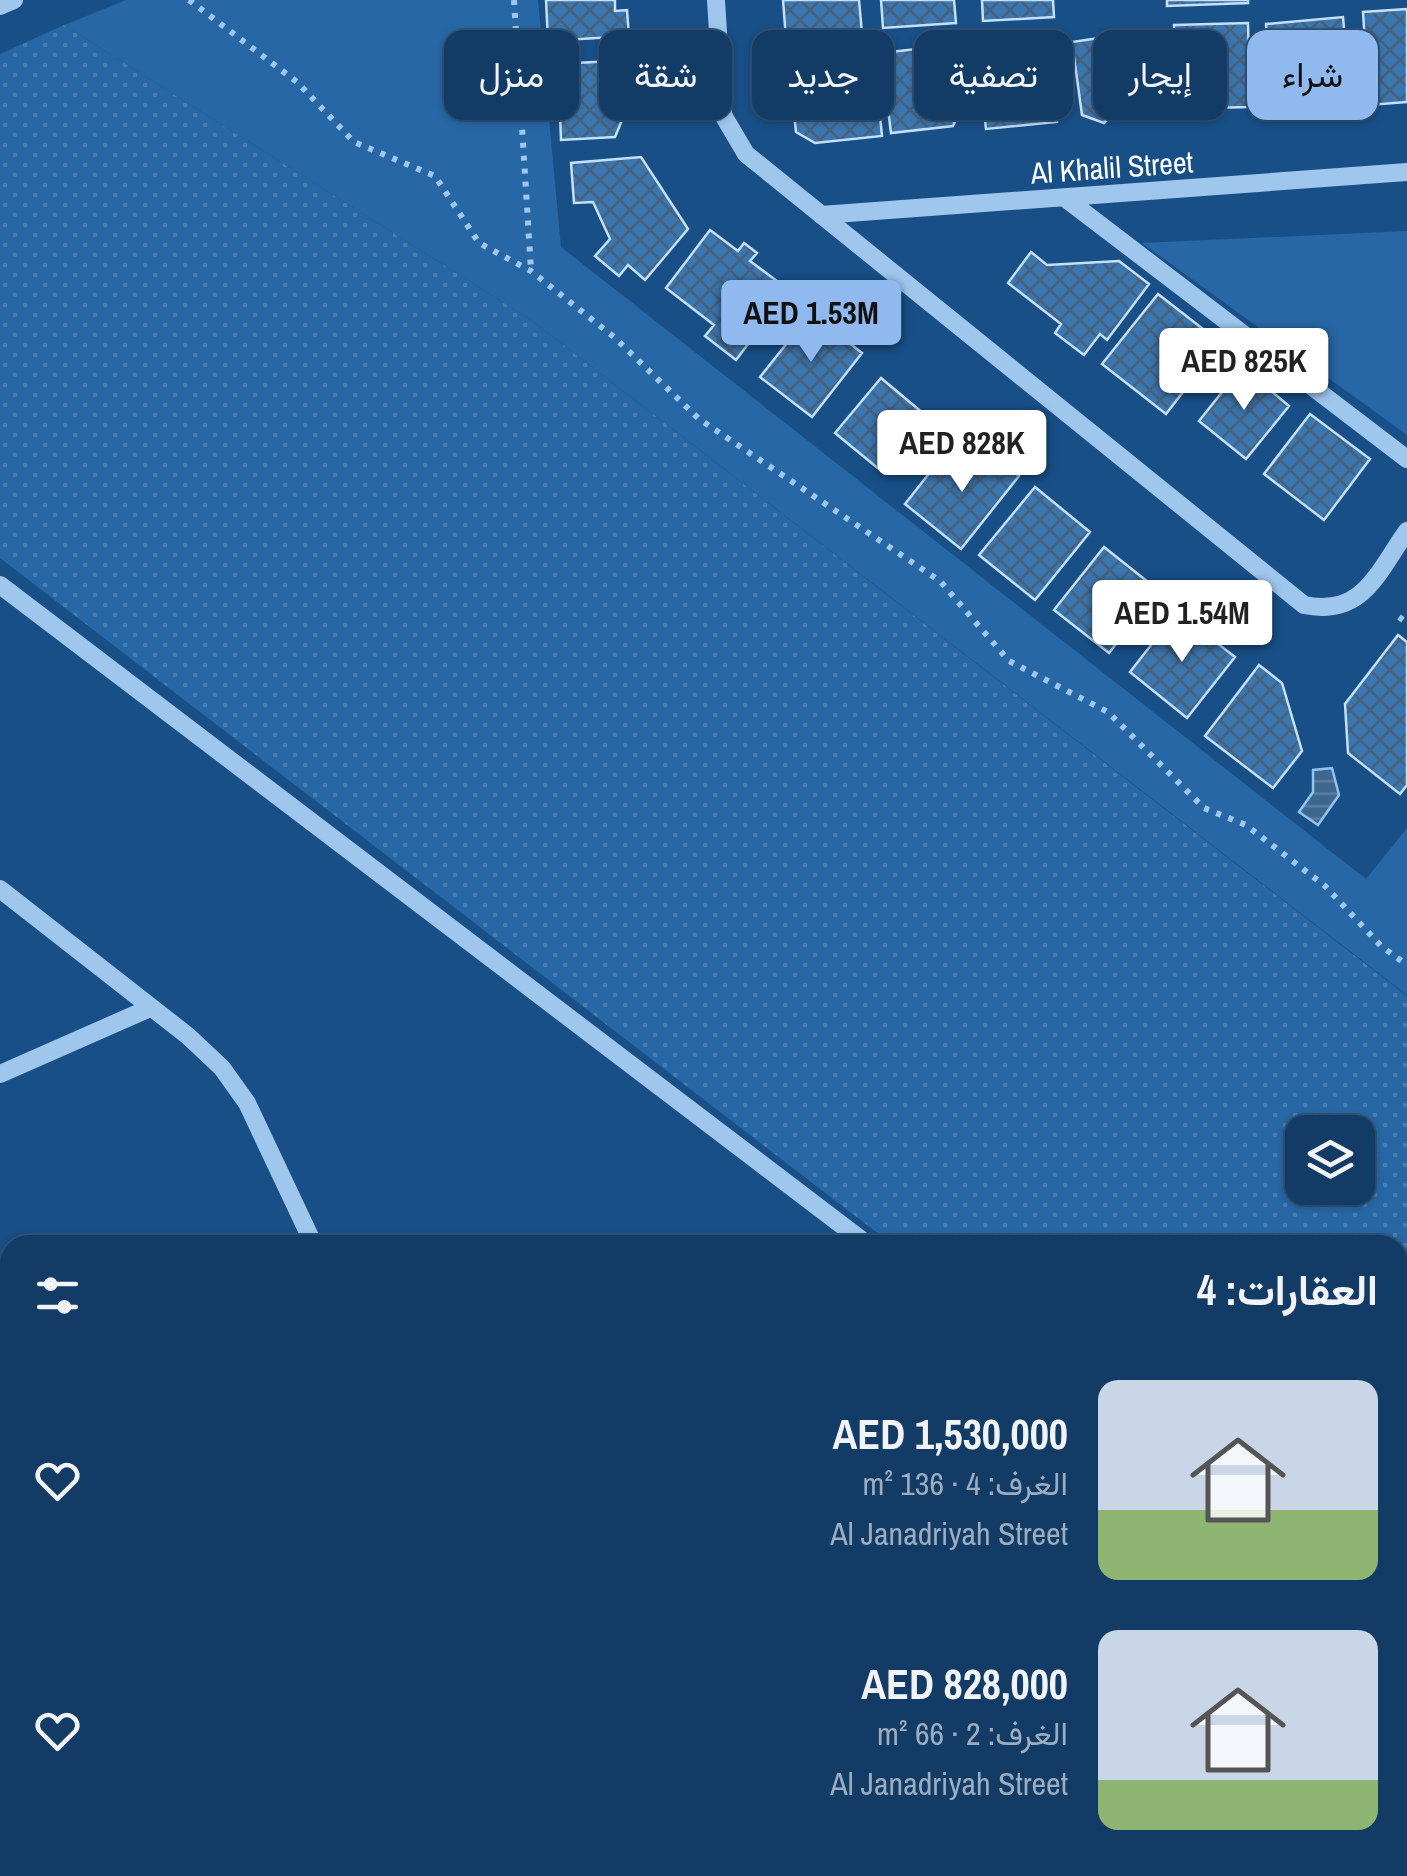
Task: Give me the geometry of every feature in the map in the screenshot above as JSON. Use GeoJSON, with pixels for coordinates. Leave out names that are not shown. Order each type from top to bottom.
{"type":"FeatureCollection","features":[{"type":"Feature","properties":{"kind":"street"},"geometry":{"type":"LineString","coordinates":[[0,6],[14,0]]}},
{"type":"Feature","properties":{"kind":"street"},"geometry":{"type":"LineString","coordinates":[[716,0],[723,115],[746,154],[1304,605],[1332,611],[1356,600],[1407,531]]}},
{"type":"Feature","properties":{"kind":"street","name":"Al Khalil Street"},"geometry":{"type":"LineString","coordinates":[[821,215],[1407,172]]}},
{"type":"Feature","properties":{"kind":"street"},"geometry":{"type":"LineString","coordinates":[[1064,198],[1407,460]]}},
{"type":"Feature","properties":{"kind":"street"},"geometry":{"type":"LineString","coordinates":[[0,585],[855,1235]]}},
{"type":"Feature","properties":{"kind":"street"},"geometry":{"type":"LineString","coordinates":[[0,889],[222,1068],[246,1102],[309,1235]]}},
{"type":"Feature","properties":{"kind":"street"},"geometry":{"type":"LineString","coordinates":[[0,1074],[150,1008]]}},
{"type":"Feature","properties":{"kind":"path"},"geometry":{"type":"LineString","coordinates":[[189,0],[296,82],[354,142],[434,176],[479,243],[531,271],[614,337],[699,419],[940,581],[1009,661],[1108,712],[1204,808],[1246,825],[1326,886],[1381,946],[1407,965]]}},
{"type":"Feature","properties":{"kind":"path"},"geometry":{"type":"LineString","coordinates":[[514,0],[531,271]]}},
{"type":"Feature","properties":{"kind":"path"},"geometry":{"type":"LineString","coordinates":[[1399,617],[1407,623]]}},
{"type":"Feature","properties":{"kind":"shaded area"},"geometry":{"type":"Polygon","coordinates":[[[126,0],[538,0],[541,30],[444,30],[444,120],[549,120],[561,247],[1366,879],[1407,828],[1407,995],[531,320],[64,25],[126,0]]]}},
{"type":"Feature","properties":{"kind":"shaded area"},"geometry":{"type":"Polygon","coordinates":[[[64,25],[531,320],[1407,996],[1407,1235],[880,1235],[0,558],[0,54],[64,25]]]}},
{"type":"Feature","properties":{"kind":"shaded area"},"geometry":{"type":"Polygon","coordinates":[[[1407,231],[1407,435],[1142,243],[1407,231]]]}},
{"type":"Feature","properties":{"kind":"shaded area"},"geometry":{"type":"Polygon","coordinates":[[[1332,768],[1339,795],[1318,825],[1299,812],[1313,792],[1313,770],[1332,768]]]}},
{"type":"Feature","properties":{"kind":"building"},"geometry":{"type":"Polygon","coordinates":[[[546,0],[615,0],[615,11],[627,10],[629,30],[599,30],[599,38],[579,39],[579,30],[547,30],[546,0]]]}},
{"type":"Feature","properties":{"kind":"building"},"geometry":{"type":"Polygon","coordinates":[[[783,0],[859,0],[862,30],[785,30],[783,0]]]}},
{"type":"Feature","properties":{"kind":"building"},"geometry":{"type":"Polygon","coordinates":[[[881,0],[954,0],[956,23],[883,28],[881,0]]]}},
{"type":"Feature","properties":{"kind":"building"},"geometry":{"type":"Polygon","coordinates":[[[982,0],[1053,0],[1054,17],[983,21],[982,0]]]}},
{"type":"Feature","properties":{"kind":"building"},"geometry":{"type":"Polygon","coordinates":[[[1167,0],[1248,0],[1248,3],[1167,6],[1167,0]]]}},
{"type":"Feature","properties":{"kind":"building"},"geometry":{"type":"Polygon","coordinates":[[[1407,9],[1407,102],[1378,104],[1378,30],[1364,30],[1363,12],[1407,9]]]}},
{"type":"Feature","properties":{"kind":"building"},"geometry":{"type":"Polygon","coordinates":[[[1343,17],[1344,30],[1266,30],[1266,24],[1343,17]]]}},
{"type":"Feature","properties":{"kind":"building"},"geometry":{"type":"Polygon","coordinates":[[[1248,23],[1247,107],[1227,108],[1227,30],[1174,30],[1174,25],[1248,23]]]}},
{"type":"Feature","properties":{"kind":"building"},"geometry":{"type":"Polygon","coordinates":[[[1093,39],[1093,119],[1082,115],[1073,42],[1093,39]]]}},
{"type":"Feature","properties":{"kind":"building"},"geometry":{"type":"Polygon","coordinates":[[[914,49],[914,120],[956,120],[953,126],[891,133],[894,52],[914,49]]]}},
{"type":"Feature","properties":{"kind":"building"},"geometry":{"type":"Polygon","coordinates":[[[599,62],[599,120],[622,120],[615,137],[561,140],[560,120],[579,120],[579,63],[599,62]]]}},
{"type":"Feature","properties":{"kind":"building"},"geometry":{"type":"Polygon","coordinates":[[[795,120],[880,120],[882,136],[815,143],[796,132],[795,120]]]}},
{"type":"Feature","properties":{"kind":"building"},"geometry":{"type":"Polygon","coordinates":[[[985,120],[1057,120],[1057,122],[986,129],[985,120]]]}},
{"type":"Feature","properties":{"kind":"building"},"geometry":{"type":"Polygon","coordinates":[[[641,157],[688,229],[645,280],[628,265],[619,276],[595,256],[610,239],[593,202],[574,203],[571,163],[641,157]]]}},
{"type":"Feature","properties":{"kind":"building"},"geometry":{"type":"Polygon","coordinates":[[[710,230],[738,251],[744,243],[757,253],[750,261],[789,290],[736,360],[705,336],[714,325],[666,288],[710,230]]]}},
{"type":"Feature","properties":{"kind":"building"},"geometry":{"type":"Polygon","coordinates":[[[1031,252],[1047,265],[1119,261],[1149,284],[1107,340],[1100,334],[1084,355],[1055,333],[1061,324],[1008,283],[1031,252]]]}},
{"type":"Feature","properties":{"kind":"building"},"geometry":{"type":"Polygon","coordinates":[[[1158,294],[1221,343],[1166,414],[1102,364],[1158,294]]]}},
{"type":"Feature","properties":{"kind":"building"},"geometry":{"type":"Polygon","coordinates":[[[811,313],[862,353],[812,417],[760,377],[811,313]]]}},
{"type":"Feature","properties":{"kind":"building"},"geometry":{"type":"Polygon","coordinates":[[[1242,367],[1289,406],[1246,459],[1199,421],[1242,367]]]}},
{"type":"Feature","properties":{"kind":"building"},"geometry":{"type":"Polygon","coordinates":[[[881,378],[930,419],[885,474],[835,433],[881,378]]]}},
{"type":"Feature","properties":{"kind":"building"},"geometry":{"type":"Polygon","coordinates":[[[1310,414],[1370,459],[1324,520],[1264,474],[1310,414]]]}},
{"type":"Feature","properties":{"kind":"building"},"geometry":{"type":"Polygon","coordinates":[[[983,447],[1019,476],[961,549],[905,504],[946,452],[966,468],[983,447]]]}},
{"type":"Feature","properties":{"kind":"building"},"geometry":{"type":"Polygon","coordinates":[[[1035,487],[1090,532],[1035,600],[979,555],[1035,487]]]}},
{"type":"Feature","properties":{"kind":"building"},"geometry":{"type":"Polygon","coordinates":[[[1104,547],[1158,590],[1109,653],[1054,610],[1104,547]]]}},
{"type":"Feature","properties":{"kind":"building"},"geometry":{"type":"Polygon","coordinates":[[[1177,612],[1235,657],[1187,718],[1130,672],[1177,612]]]}},
{"type":"Feature","properties":{"kind":"building"},"geometry":{"type":"Polygon","coordinates":[[[1398,635],[1407,642],[1407,785],[1400,794],[1348,753],[1345,704],[1398,635]]]}},
{"type":"Feature","properties":{"kind":"building"},"geometry":{"type":"Polygon","coordinates":[[[1259,665],[1282,683],[1302,751],[1273,788],[1205,736],[1259,665]]]}}]}
